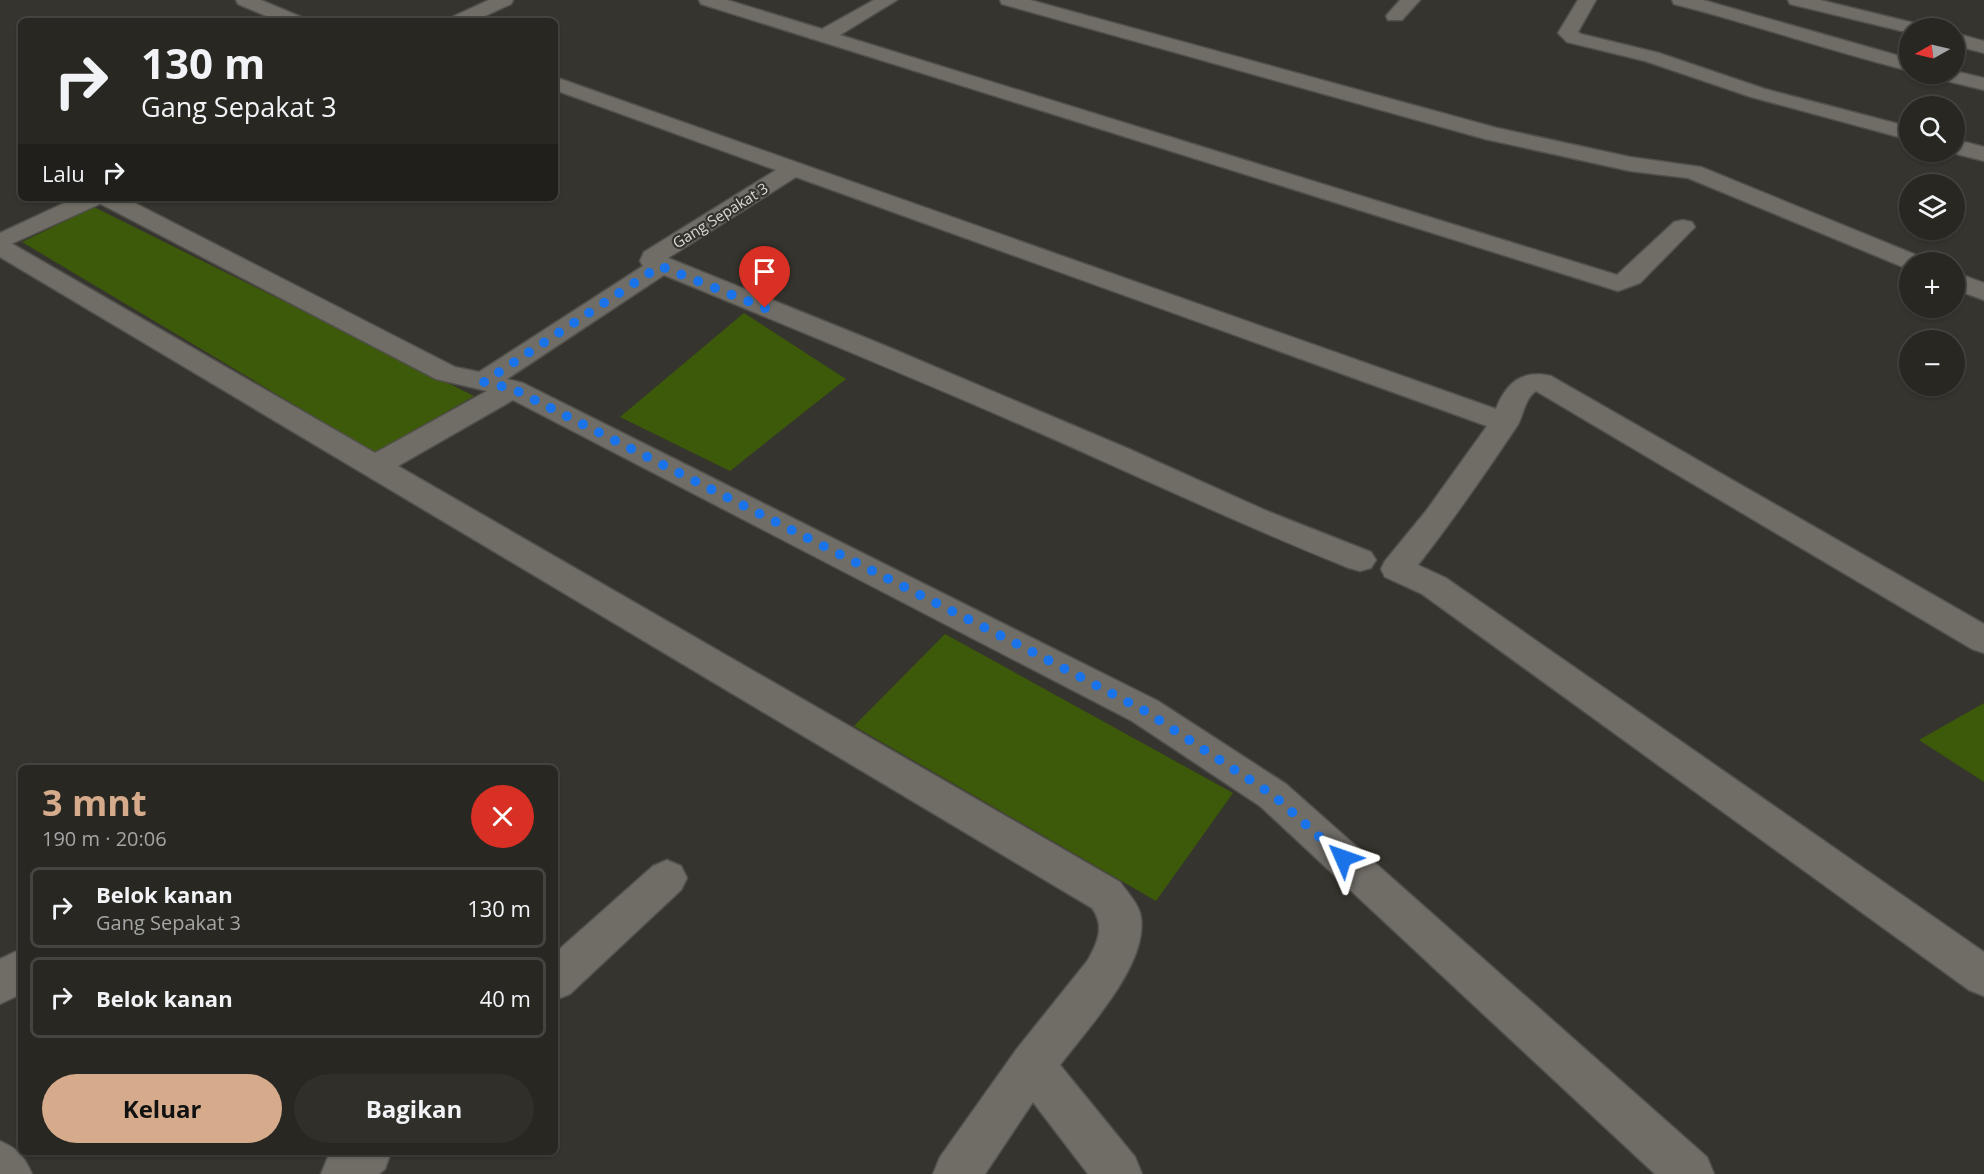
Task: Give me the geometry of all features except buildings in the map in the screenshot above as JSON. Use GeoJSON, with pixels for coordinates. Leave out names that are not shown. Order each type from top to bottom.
{"type":"FeatureCollection","features":[{"type":"Feature","properties":{"kind":"street"},"geometry":{"type":"LineString","coordinates":[[245,0],[287,18]]}},
{"type":"Feature","properties":{"kind":"street"},"geometry":{"type":"LineString","coordinates":[[465,18],[504,0]]}},
{"type":"Feature","properties":{"kind":"street"},"geometry":{"type":"LineString","coordinates":[[708,0],[1618,283],[1631,278],[1683,227]]}},
{"type":"Feature","properties":{"kind":"street"},"geometry":{"type":"LineString","coordinates":[[824,36],[888,0]]}},
{"type":"Feature","properties":{"kind":"street"},"geometry":{"type":"LineString","coordinates":[[1009,0],[1262,68],[1492,134],[1630,165],[1693,172],[1899,257]]}},
{"type":"Feature","properties":{"kind":"street"},"geometry":{"type":"LineString","coordinates":[[1395,16],[1411,0]]}},
{"type":"Feature","properties":{"kind":"street"},"geometry":{"type":"LineString","coordinates":[[1587,0],[1568,33],[1574,38],[1652,57],[1758,93],[1899,131]]}},
{"type":"Feature","properties":{"kind":"street"},"geometry":{"type":"LineString","coordinates":[[1681,0],[1755,19],[1819,41],[1899,62]]}},
{"type":"Feature","properties":{"kind":"street"},"geometry":{"type":"LineString","coordinates":[[1755,19],[1764,0]]}},
{"type":"Feature","properties":{"kind":"street"},"geometry":{"type":"LineString","coordinates":[[1797,0],[1899,25]]}},
{"type":"Feature","properties":{"kind":"street"},"geometry":{"type":"LineString","coordinates":[[1965,42],[1984,47]]}},
{"type":"Feature","properties":{"kind":"street"},"geometry":{"type":"LineString","coordinates":[[1965,79],[1984,84]]}},
{"type":"Feature","properties":{"kind":"street"},"geometry":{"type":"LineString","coordinates":[[558,84],[1505,422]]}},
{"type":"Feature","properties":{"kind":"street"},"geometry":{"type":"LineString","coordinates":[[1965,149],[1984,154]]}},
{"type":"Feature","properties":{"kind":"street","name":"Gang Sepakat 3"},"geometry":{"type":"LineString","coordinates":[[375,466],[498,386],[660,266],[652,261],[653,257],[795,168]]}},
{"type":"Feature","properties":{"kind":"street"},"geometry":{"type":"LineString","coordinates":[[0,242],[88,201]]}},
{"type":"Feature","properties":{"kind":"street"},"geometry":{"type":"LineString","coordinates":[[113,201],[446,373],[498,386],[1125,700],[1273,795],[1690,1174]]}},
{"type":"Feature","properties":{"kind":"street"},"geometry":{"type":"LineString","coordinates":[[0,247],[1106,895],[1120,914],[1119,945],[1103,974],[1032,1065],[957,1174]]}},
{"type":"Feature","properties":{"kind":"street"},"geometry":{"type":"LineString","coordinates":[[660,266],[871,350],[1118,456],[1256,519],[1360,560]]}},
{"type":"Feature","properties":{"kind":"street"},"geometry":{"type":"LineString","coordinates":[[1965,284],[1984,292]]}},
{"type":"Feature","properties":{"kind":"street"},"geometry":{"type":"LineString","coordinates":[[1984,640],[1541,382],[1529,381],[1521,386],[1505,422],[1437,519],[1397,569],[1434,585],[1984,976]]}},
{"type":"Feature","properties":{"kind":"street"},"geometry":{"type":"LineString","coordinates":[[558,977],[667,878]]}},
{"type":"Feature","properties":{"kind":"street"},"geometry":{"type":"LineString","coordinates":[[0,984],[18,971]]}},
{"type":"Feature","properties":{"kind":"street"},"geometry":{"type":"LineString","coordinates":[[1032,1065],[1118,1174]]}},
{"type":"Feature","properties":{"kind":"street"},"geometry":{"type":"LineString","coordinates":[[345,1174],[366,1155]]}},
{"type":"Feature","properties":{"kind":"street"},"geometry":{"type":"LineString","coordinates":[[0,1165],[8,1174]]}},
{"type":"Feature","properties":{"kind":"green space"},"geometry":{"type":"Polygon","coordinates":[[[94,207],[474,396],[375,453],[22,242],[94,207]]]}},
{"type":"Feature","properties":{"kind":"green space"},"geometry":{"type":"Polygon","coordinates":[[[744,313],[846,379],[730,471],[620,417],[744,313]]]}},
{"type":"Feature","properties":{"kind":"green space"},"geometry":{"type":"Polygon","coordinates":[[[945,634],[1233,793],[1156,901],[854,726],[945,634]]]}},
{"type":"Feature","properties":{"kind":"green space"},"geometry":{"type":"Polygon","coordinates":[[[1984,703],[1984,782],[1919,740],[1984,703]]]}},
{"type":"Feature","properties":{"kind":"route"},"geometry":{"type":"LineString","coordinates":[[765,308],[660,266],[484,382],[513,389],[1145,711],[1273,795],[1343,858]]}}]}
